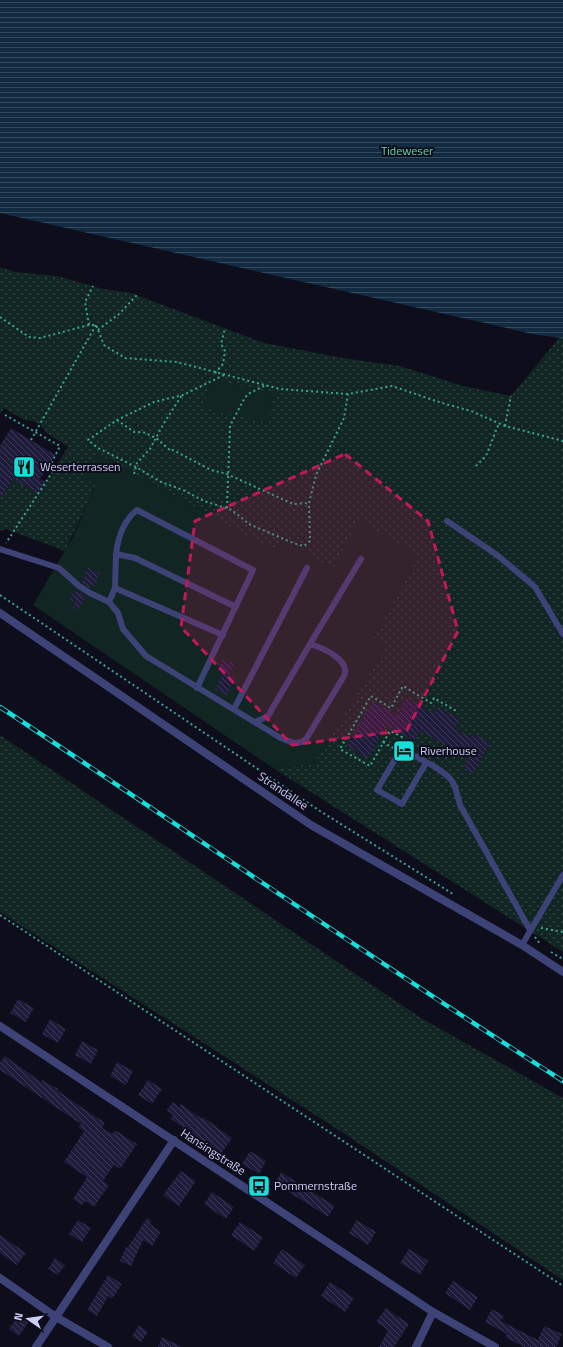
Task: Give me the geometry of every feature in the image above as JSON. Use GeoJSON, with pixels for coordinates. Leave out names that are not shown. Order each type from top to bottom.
{"type":"FeatureCollection","features":[{"type":"Feature","properties":{"kind":"street","name":"Strandallee"},"geometry":{"type":"LineString","coordinates":[[0,613],[311,825],[522,945],[563,972]]}},
{"type":"Feature","properties":{"kind":"street","name":"Hansingstraße"},"geometry":{"type":"LineString","coordinates":[[0,1026],[433,1312],[495,1347]]}},
{"type":"Feature","properties":{"kind":"street"},"geometry":{"type":"LineString","coordinates":[[36,1347],[174,1140]]}},
{"type":"Feature","properties":{"kind":"street"},"geometry":{"type":"LineString","coordinates":[[0,1278],[56,1317],[108,1347]]}},
{"type":"Feature","properties":{"kind":"street"},"geometry":{"type":"LineString","coordinates":[[416,1347],[433,1312]]}},
{"type":"Feature","properties":{"kind":"lane"},"geometry":{"type":"LineString","coordinates":[[109,602],[115,588],[118,538],[128,517],[137,510],[253,570],[198,688]]}},
{"type":"Feature","properties":{"kind":"lane"},"geometry":{"type":"LineString","coordinates":[[447,521],[497,555],[535,587],[563,634]]}},
{"type":"Feature","properties":{"kind":"lane"},"geometry":{"type":"LineString","coordinates":[[1,549],[59,568],[79,586],[109,602],[118,613],[123,629],[132,642],[146,656],[279,737],[296,744],[302,743],[306,739],[344,676],[346,669],[340,660],[310,644]]}},
{"type":"Feature","properties":{"kind":"lane"},"geometry":{"type":"LineString","coordinates":[[116,554],[135,558],[236,607]]}},
{"type":"Feature","properties":{"kind":"lane"},"geometry":{"type":"LineString","coordinates":[[255,722],[268,716],[361,559]]}},
{"type":"Feature","properties":{"kind":"lane"},"geometry":{"type":"LineString","coordinates":[[234,709],[307,568]]}},
{"type":"Feature","properties":{"kind":"lane"},"geometry":{"type":"LineString","coordinates":[[115,588],[223,635]]}},
{"type":"Feature","properties":{"kind":"lane"},"geometry":{"type":"LineString","coordinates":[[426,763],[402,804],[377,790],[401,749],[426,763],[446,775],[453,782],[460,805],[531,928]]}},
{"type":"Feature","properties":{"kind":"lane"},"geometry":{"type":"LineString","coordinates":[[522,945],[563,875]]}},
{"type":"Feature","properties":{"kind":"path"},"geometry":{"type":"LineString","coordinates":[[89,324],[85,302],[93,286]]}},
{"type":"Feature","properties":{"kind":"path"},"geometry":{"type":"LineString","coordinates":[[98,330],[118,314],[137,295]]}},
{"type":"Feature","properties":{"kind":"path"},"geometry":{"type":"LineString","coordinates":[[0,317],[29,338],[40,338],[89,324],[96,325]]}},
{"type":"Feature","properties":{"kind":"path"},"geometry":{"type":"LineString","coordinates":[[96,325],[104,345],[125,358],[177,362],[280,389],[348,394],[392,386],[471,411],[505,426],[563,441]]}},
{"type":"Feature","properties":{"kind":"path"},"geometry":{"type":"LineString","coordinates":[[31,440],[96,325]]}},
{"type":"Feature","properties":{"kind":"path"},"geometry":{"type":"LineString","coordinates":[[215,373],[223,364],[226,351],[221,344],[225,328]]}},
{"type":"Feature","properties":{"kind":"path"},"geometry":{"type":"LineString","coordinates":[[224,375],[182,395],[154,402],[117,420],[88,440],[98,448],[136,467],[161,482],[183,490],[204,501],[227,508],[249,524],[293,543],[304,546],[310,541],[309,503],[316,475],[344,418],[348,394]]}},
{"type":"Feature","properties":{"kind":"path"},"geometry":{"type":"LineString","coordinates":[[227,508],[227,474],[230,426],[248,394],[264,385]]}},
{"type":"Feature","properties":{"kind":"path"},"geometry":{"type":"LineString","coordinates":[[134,474],[136,467],[150,449],[164,423],[182,395]]}},
{"type":"Feature","properties":{"kind":"path"},"geometry":{"type":"LineString","coordinates":[[505,426],[511,396]]}},
{"type":"Feature","properties":{"kind":"path"},"geometry":{"type":"LineString","coordinates":[[1,549],[55,468],[50,466],[60,446],[5,415]]}},
{"type":"Feature","properties":{"kind":"path"},"geometry":{"type":"LineString","coordinates":[[117,420],[134,432],[144,432],[156,438],[171,451],[173,450],[211,470],[227,474],[293,504],[309,503]]}},
{"type":"Feature","properties":{"kind":"path"},"geometry":{"type":"LineString","coordinates":[[476,466],[486,456],[499,423]]}},
{"type":"Feature","properties":{"kind":"path"},"geometry":{"type":"LineString","coordinates":[[0,595],[320,811],[460,898]]}},
{"type":"Feature","properties":{"kind":"path"},"geometry":{"type":"LineString","coordinates":[[399,743],[402,738],[390,730],[370,766],[340,749],[371,696],[391,708],[403,686],[431,703],[434,698],[458,712]]}},
{"type":"Feature","properties":{"kind":"path"},"geometry":{"type":"LineString","coordinates":[[0,915],[563,1286]]}},
{"type":"Feature","properties":{"kind":"path"},"geometry":{"type":"LineString","coordinates":[[531,928],[563,932]]}},
{"type":"Feature","properties":{"kind":"path"},"geometry":{"type":"LineString","coordinates":[[534,936],[539,944],[563,959]]}},
{"type":"Feature","properties":{"kind":"highlighted area"},"geometry":{"type":"Polygon","coordinates":[[[345,454],[428,521],[458,631],[407,730],[292,745],[181,627],[195,521],[345,454]]]}},
{"type":"Feature","properties":{"kind":"green space"},"geometry":{"type":"Polygon","coordinates":[[[0,267],[15,272],[57,276],[103,289],[131,293],[264,343],[343,358],[400,366],[463,386],[511,396],[560,337],[563,338],[563,952],[273,768],[314,764],[386,647],[373,638],[419,556],[332,569],[283,538],[275,551],[98,454],[96,485],[65,551],[6,529],[0,531],[0,500],[13,479],[38,494],[68,447],[47,433],[41,425],[33,421],[24,420],[4,408],[0,414],[0,267]]]}},
{"type":"Feature","properties":{"kind":"green space"},"geometry":{"type":"Polygon","coordinates":[[[210,379],[275,393],[268,423],[204,408],[210,379]]]}},
{"type":"Feature","properties":{"kind":"green space"},"geometry":{"type":"Polygon","coordinates":[[[98,454],[275,551],[283,538],[332,569],[359,519],[419,556],[373,638],[386,647],[314,764],[273,768],[33,605],[73,537],[96,485],[85,479],[98,454]]]}},
{"type":"Feature","properties":{"kind":"green space"},"geometry":{"type":"Polygon","coordinates":[[[0,735],[421,1018],[563,1098],[563,1280],[351,1138],[0,912],[0,735]]]}},
{"type":"Feature","properties":{"kind":"water","name":"Tideweser"},"geometry":{"type":"Polygon","coordinates":[[[0,0],[563,0],[563,338],[537,335],[0,213],[0,0]]]}},
{"type":"Feature","properties":{"kind":"building","name":"Weserterrassen"},"geometry":{"type":"Polygon","coordinates":[[[11,428],[55,455],[40,479],[45,482],[38,494],[13,479],[0,500],[0,446],[11,428]]]}},
{"type":"Feature","properties":{"kind":"building"},"geometry":{"type":"Polygon","coordinates":[[[88,568],[100,573],[95,586],[91,585],[90,588],[82,583],[88,568]]]}},
{"type":"Feature","properties":{"kind":"building"},"geometry":{"type":"Polygon","coordinates":[[[74,591],[78,593],[79,591],[86,596],[78,610],[73,608],[75,602],[70,599],[74,591]]]}},
{"type":"Feature","properties":{"kind":"building"},"geometry":{"type":"Polygon","coordinates":[[[222,659],[234,664],[229,675],[217,670],[222,659]]]}},
{"type":"Feature","properties":{"kind":"building"},"geometry":{"type":"Polygon","coordinates":[[[223,672],[235,678],[227,696],[215,690],[223,672]]]}},
{"type":"Feature","properties":{"kind":"building"},"geometry":{"type":"Polygon","coordinates":[[[406,698],[434,714],[438,707],[460,719],[455,728],[472,738],[474,734],[490,743],[473,773],[463,768],[468,758],[420,731],[414,741],[387,725],[368,758],[347,746],[372,701],[397,715],[406,698]]]}},
{"type":"Feature","properties":{"kind":"building"},"geometry":{"type":"Polygon","coordinates":[[[18,999],[34,1008],[26,1022],[10,1013],[18,999]]]}},
{"type":"Feature","properties":{"kind":"building"},"geometry":{"type":"Polygon","coordinates":[[[50,1019],[66,1029],[58,1043],[42,1034],[50,1019]]]}},
{"type":"Feature","properties":{"kind":"building"},"geometry":{"type":"Polygon","coordinates":[[[82,1041],[98,1050],[91,1064],[75,1055],[82,1041]]]}},
{"type":"Feature","properties":{"kind":"building"},"geometry":{"type":"Polygon","coordinates":[[[5,1056],[41,1082],[42,1080],[58,1089],[57,1090],[105,1123],[102,1128],[112,1134],[115,1130],[137,1144],[120,1169],[114,1165],[103,1181],[109,1185],[94,1207],[85,1201],[82,1205],[73,1199],[87,1177],[64,1162],[84,1131],[78,1127],[81,1124],[0,1070],[0,1063],[5,1056]]]}},
{"type":"Feature","properties":{"kind":"building"},"geometry":{"type":"Polygon","coordinates":[[[117,1062],[133,1071],[126,1085],[110,1076],[117,1062]]]}},
{"type":"Feature","properties":{"kind":"building"},"geometry":{"type":"Polygon","coordinates":[[[148,1080],[162,1089],[152,1104],[138,1095],[148,1080]]]}},
{"type":"Feature","properties":{"kind":"building"},"geometry":{"type":"Polygon","coordinates":[[[173,1102],[179,1107],[181,1104],[202,1119],[203,1117],[232,1138],[221,1154],[171,1119],[173,1115],[167,1110],[173,1102]]]}},
{"type":"Feature","properties":{"kind":"building"},"geometry":{"type":"Polygon","coordinates":[[[250,1151],[266,1161],[259,1174],[242,1164],[250,1151]]]}},
{"type":"Feature","properties":{"kind":"building"},"geometry":{"type":"Polygon","coordinates":[[[181,1171],[196,1181],[179,1206],[163,1195],[181,1171]]]}},
{"type":"Feature","properties":{"kind":"building"},"geometry":{"type":"Polygon","coordinates":[[[281,1172],[335,1206],[328,1217],[275,1183],[281,1172]]]}},
{"type":"Feature","properties":{"kind":"building"},"geometry":{"type":"Polygon","coordinates":[[[212,1192],[234,1207],[226,1219],[204,1204],[212,1192]]]}},
{"type":"Feature","properties":{"kind":"building"},"geometry":{"type":"Polygon","coordinates":[[[147,1218],[151,1220],[150,1224],[161,1232],[152,1246],[143,1240],[131,1266],[120,1261],[126,1247],[128,1247],[147,1218]]]}},
{"type":"Feature","properties":{"kind":"building"},"geometry":{"type":"Polygon","coordinates":[[[78,1220],[91,1228],[82,1242],[69,1234],[78,1220]]]}},
{"type":"Feature","properties":{"kind":"building"},"geometry":{"type":"Polygon","coordinates":[[[357,1220],[376,1232],[368,1245],[349,1233],[357,1220]]]}},
{"type":"Feature","properties":{"kind":"building"},"geometry":{"type":"Polygon","coordinates":[[[240,1222],[263,1237],[254,1251],[231,1235],[240,1222]]]}},
{"type":"Feature","properties":{"kind":"building"},"geometry":{"type":"Polygon","coordinates":[[[0,1235],[26,1253],[17,1265],[0,1253],[0,1235]]]}},
{"type":"Feature","properties":{"kind":"building"},"geometry":{"type":"Polygon","coordinates":[[[282,1249],[305,1265],[296,1278],[273,1263],[282,1249]]]}},
{"type":"Feature","properties":{"kind":"building"},"geometry":{"type":"Polygon","coordinates":[[[409,1249],[428,1261],[420,1275],[400,1263],[409,1249]]]}},
{"type":"Feature","properties":{"kind":"building"},"geometry":{"type":"Polygon","coordinates":[[[55,1258],[65,1265],[58,1275],[48,1269],[55,1258]]]}},
{"type":"Feature","properties":{"kind":"building"},"geometry":{"type":"Polygon","coordinates":[[[108,1275],[122,1284],[112,1299],[108,1296],[97,1316],[87,1310],[108,1275]]]}},
{"type":"Feature","properties":{"kind":"building"},"geometry":{"type":"Polygon","coordinates":[[[453,1281],[478,1297],[470,1310],[445,1293],[453,1281]]]}},
{"type":"Feature","properties":{"kind":"building"},"geometry":{"type":"Polygon","coordinates":[[[330,1282],[354,1298],[345,1312],[321,1296],[330,1282]]]}},
{"type":"Feature","properties":{"kind":"building"},"geometry":{"type":"Polygon","coordinates":[[[386,1308],[409,1324],[394,1347],[379,1347],[388,1330],[376,1322],[386,1308]]]}},
{"type":"Feature","properties":{"kind":"building"},"geometry":{"type":"Polygon","coordinates":[[[492,1309],[504,1316],[501,1321],[538,1340],[544,1326],[562,1334],[556,1347],[524,1347],[505,1337],[507,1334],[485,1322],[492,1309]]]}},
{"type":"Feature","properties":{"kind":"building"},"geometry":{"type":"Polygon","coordinates":[[[18,1316],[28,1323],[19,1336],[9,1329],[18,1316]]]}},
{"type":"Feature","properties":{"kind":"building"},"geometry":{"type":"Polygon","coordinates":[[[139,1325],[148,1332],[141,1342],[132,1336],[139,1325]]]}},
{"type":"Feature","properties":{"kind":"building"},"geometry":{"type":"Polygon","coordinates":[[[162,1337],[182,1347],[158,1347],[162,1337]]]}},
{"type":"Feature","properties":{"kind":"railway"},"geometry":{"type":"LineString","coordinates":[[0,707],[421,989],[563,1081]]}},
{"type":"Feature","properties":{"kind":"place","name":"Weserterrassen"},"geometry":{"type":"Point","coordinates":[24,467]}},
{"type":"Feature","properties":{"kind":"place","name":"Riverhouse"},"geometry":{"type":"Point","coordinates":[404,751]}},
{"type":"Feature","properties":{"kind":"place","name":"Pommernstraße"},"geometry":{"type":"Point","coordinates":[259,1186]}}]}
